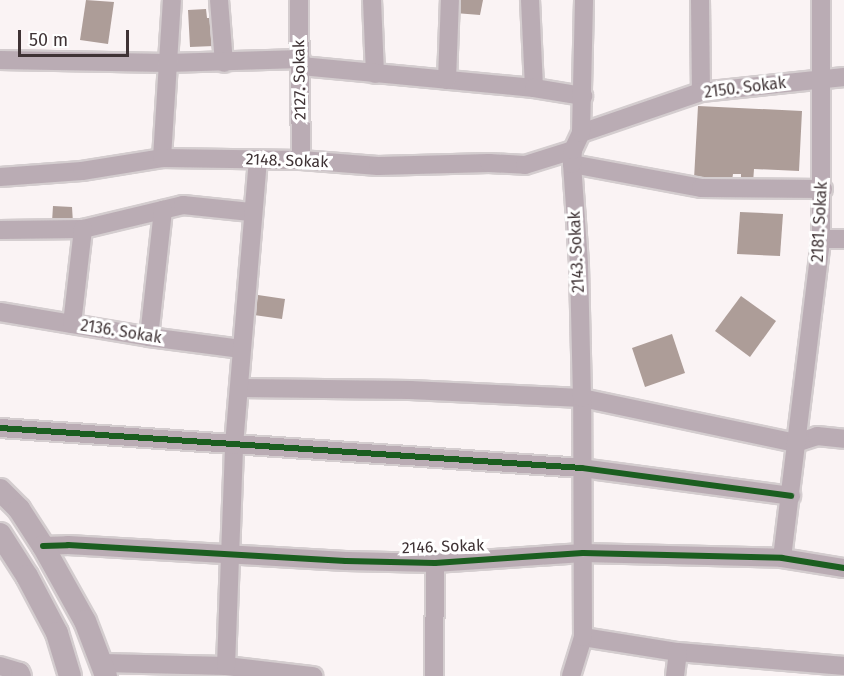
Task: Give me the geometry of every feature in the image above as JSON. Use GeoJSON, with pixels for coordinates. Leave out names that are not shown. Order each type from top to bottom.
{"type":"FeatureCollection","features":[{"type":"Feature","properties":{"kind":"street"},"geometry":{"type":"LineString","coordinates":[[162,158],[172,0]]}},
{"type":"Feature","properties":{"kind":"street"},"geometry":{"type":"LineString","coordinates":[[219,0],[224,63]]}},
{"type":"Feature","properties":{"kind":"street","name":"2127. Sokak"},"geometry":{"type":"LineString","coordinates":[[298,0],[301,63],[301,160]]}},
{"type":"Feature","properties":{"kind":"street"},"geometry":{"type":"LineString","coordinates":[[372,0],[375,74]]}},
{"type":"Feature","properties":{"kind":"street"},"geometry":{"type":"LineString","coordinates":[[447,80],[450,0]]}},
{"type":"Feature","properties":{"kind":"street"},"geometry":{"type":"LineString","coordinates":[[530,0],[534,88]]}},
{"type":"Feature","properties":{"kind":"street","name":"2143. Sokak"},"geometry":{"type":"LineString","coordinates":[[571,676],[583,637],[579,264],[572,157],[581,133],[585,0]]}},
{"type":"Feature","properties":{"kind":"street"},"geometry":{"type":"LineString","coordinates":[[700,0],[701,92]]}},
{"type":"Feature","properties":{"kind":"street","name":"2181. Sokak"},"geometry":{"type":"LineString","coordinates":[[782,558],[821,239],[823,189],[821,0]]}},
{"type":"Feature","properties":{"kind":"street"},"geometry":{"type":"LineString","coordinates":[[0,60],[301,63],[375,74],[534,88],[583,96]]}},
{"type":"Feature","properties":{"kind":"street","name":"2150. Sokak"},"geometry":{"type":"LineString","coordinates":[[581,133],[701,92],[844,77]]}},
{"type":"Feature","properties":{"kind":"street"},"geometry":{"type":"LineString","coordinates":[[572,157],[701,188],[823,189]]}},
{"type":"Feature","properties":{"kind":"street","name":"2148. Sokak"},"geometry":{"type":"LineString","coordinates":[[0,177],[82,171],[162,158],[301,160],[378,166],[489,163],[525,165],[572,157]]}},
{"type":"Feature","properties":{"kind":"street"},"geometry":{"type":"LineString","coordinates":[[226,666],[232,553],[234,445],[251,212],[258,160]]}},
{"type":"Feature","properties":{"kind":"street"},"geometry":{"type":"LineString","coordinates":[[0,230],[83,229],[183,205],[251,212]]}},
{"type":"Feature","properties":{"kind":"street"},"geometry":{"type":"LineString","coordinates":[[149,337],[164,210]]}},
{"type":"Feature","properties":{"kind":"street"},"geometry":{"type":"LineString","coordinates":[[72,324],[83,229]]}},
{"type":"Feature","properties":{"kind":"street"},"geometry":{"type":"LineString","coordinates":[[821,239],[844,239]]}},
{"type":"Feature","properties":{"kind":"street","name":"2136. Sokak"},"geometry":{"type":"LineString","coordinates":[[0,312],[149,337],[241,349]]}},
{"type":"Feature","properties":{"kind":"street"},"geometry":{"type":"LineString","coordinates":[[239,388],[410,390],[582,398],[796,443],[817,436],[844,439]]}},
{"type":"Feature","properties":{"kind":"street"},"geometry":{"type":"LineString","coordinates":[[0,429],[582,468],[790,496]]}},
{"type":"Feature","properties":{"kind":"street"},"geometry":{"type":"LineString","coordinates":[[0,490],[19,509],[43,546],[85,621],[104,669],[226,666],[313,676]]}},
{"type":"Feature","properties":{"kind":"street"},"geometry":{"type":"LineString","coordinates":[[0,534],[27,576],[57,633],[70,676]]}},
{"type":"Feature","properties":{"kind":"street","name":"2146. Sokak"},"geometry":{"type":"LineString","coordinates":[[43,546],[68,545],[346,561],[435,563],[583,553],[782,558],[844,568]]}},
{"type":"Feature","properties":{"kind":"street"},"geometry":{"type":"LineString","coordinates":[[434,676],[435,563]]}},
{"type":"Feature","properties":{"kind":"street"},"geometry":{"type":"LineString","coordinates":[[583,637],[774,669],[844,666]]}},
{"type":"Feature","properties":{"kind":"street"},"geometry":{"type":"LineString","coordinates":[[675,676],[678,652]]}},
{"type":"Feature","properties":{"kind":"street"},"geometry":{"type":"LineString","coordinates":[[0,666],[20,672],[22,676]]}},
{"type":"Feature","properties":{"kind":"building"},"geometry":{"type":"Polygon","coordinates":[[[86,0],[114,2],[108,44],[80,40],[86,0]]]}},
{"type":"Feature","properties":{"kind":"building"},"geometry":{"type":"Polygon","coordinates":[[[456,0],[483,0],[480,15],[455,13],[456,0]]]}},
{"type":"Feature","properties":{"kind":"building"},"geometry":{"type":"Polygon","coordinates":[[[206,9],[207,18],[213,18],[214,46],[190,47],[188,10],[206,9]]]}},
{"type":"Feature","properties":{"kind":"building"},"geometry":{"type":"Polygon","coordinates":[[[698,106],[802,111],[799,171],[754,169],[753,183],[741,183],[741,174],[733,174],[732,181],[694,179],[698,106]]]}},
{"type":"Feature","properties":{"kind":"building"},"geometry":{"type":"Polygon","coordinates":[[[53,206],[72,207],[73,223],[52,222],[53,206]]]}},
{"type":"Feature","properties":{"kind":"building"},"geometry":{"type":"Polygon","coordinates":[[[740,212],[783,214],[780,256],[737,254],[740,212]]]}},
{"type":"Feature","properties":{"kind":"building"},"geometry":{"type":"Polygon","coordinates":[[[258,295],[285,299],[282,319],[254,315],[258,295]]]}},
{"type":"Feature","properties":{"kind":"building"},"geometry":{"type":"Polygon","coordinates":[[[741,296],[776,321],[750,357],[715,331],[741,296]]]}},
{"type":"Feature","properties":{"kind":"building"},"geometry":{"type":"Polygon","coordinates":[[[672,334],[685,373],[645,387],[632,348],[672,334]]]}},
{"type":"Feature","properties":{"kind":"cycle path"},"geometry":{"type":"LineString","coordinates":[[0,428],[582,468],[791,496]]}},
{"type":"Feature","properties":{"kind":"cycle path"},"geometry":{"type":"LineString","coordinates":[[43,546],[68,545],[346,561],[435,563],[583,553],[782,558],[844,568]]}}]}
